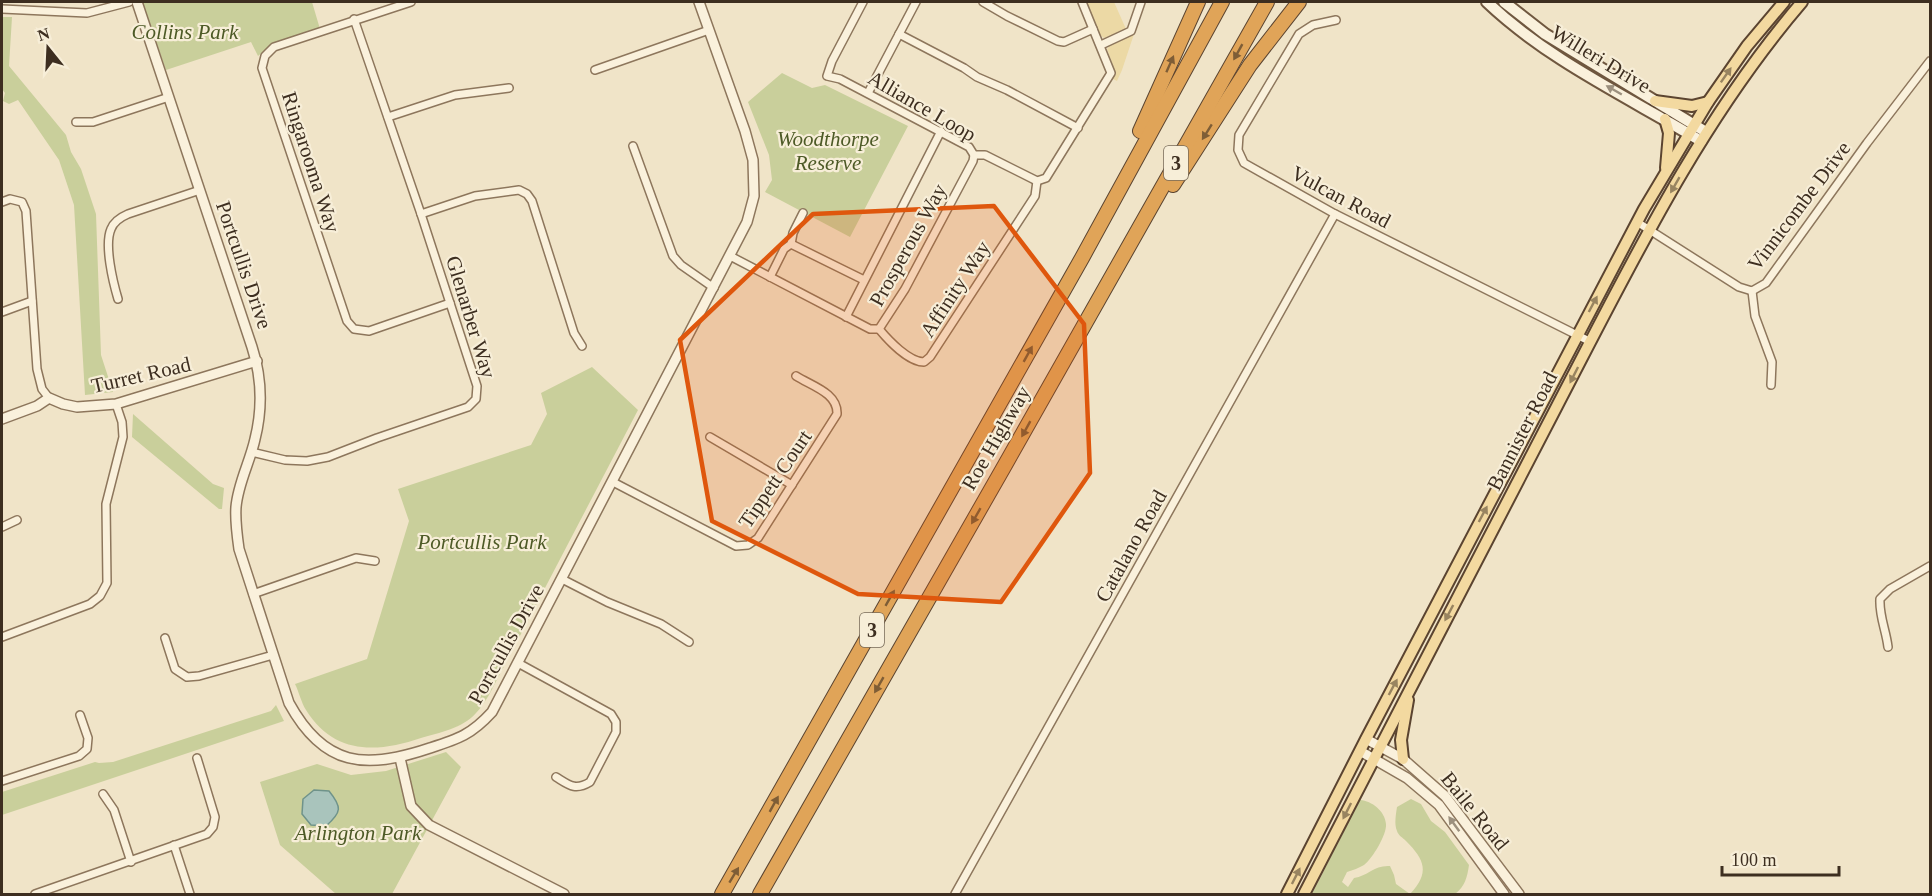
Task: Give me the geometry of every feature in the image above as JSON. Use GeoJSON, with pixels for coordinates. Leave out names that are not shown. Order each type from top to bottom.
{"type":"FeatureCollection","features":[{"type":"Feature","properties":{"kind":"highway"},"geometry":{"type":"LineString","coordinates":[[1082,258],[1108,191],[1147,118],[1198,2]]}},
{"type":"Feature","properties":{"kind":"highway","name":"Roe Highway"},"geometry":{"type":"LineString","coordinates":[[722,894],[1082,258],[1222,2]]}},
{"type":"Feature","properties":{"kind":"highway","name":"Roe Highway"},"geometry":{"type":"LineString","coordinates":[[760,894],[1267,2]]}},
{"type":"Feature","properties":{"kind":"highway"},"geometry":{"type":"LineString","coordinates":[[1086,324],[1232,91],[1299,2]]}},
{"type":"Feature","properties":{"kind":"main road","name":"Willeri Drive"},"geometry":{"type":"LineString","coordinates":[[1487,2],[1529,38],[1588,75],[1665,119],[1704,136]]}},
{"type":"Feature","properties":{"kind":"main road","name":"Willeri Drive"},"geometry":{"type":"LineString","coordinates":[[1504,2],[1545,34],[1655,101],[1691,129]]}},
{"type":"Feature","properties":{"kind":"main road","name":"Bannister Road"},"geometry":{"type":"LineString","coordinates":[[1287,894],[1577,335],[1665,171],[1708,102],[1747,46],[1784,2]]}},
{"type":"Feature","properties":{"kind":"main road","name":"Bannister Road"},"geometry":{"type":"LineString","coordinates":[[1304,894],[1649,230],[1704,136],[1757,57],[1802,2]]}},
{"type":"Feature","properties":{"kind":"main road"},"geometry":{"type":"LineString","coordinates":[[1655,101],[1692,106],[1708,102]]}},
{"type":"Feature","properties":{"kind":"main road"},"geometry":{"type":"LineString","coordinates":[[1665,119],[1669,133],[1665,171]]}},
{"type":"Feature","properties":{"kind":"main road"},"geometry":{"type":"LineString","coordinates":[[1403,759],[1401,740],[1410,688]]}},
{"type":"Feature","properties":{"kind":"street"},"geometry":{"type":"LineString","coordinates":[[2,9],[87,13],[129,2]]}},
{"type":"Feature","properties":{"kind":"street","name":"Portcullis Drive"},"geometry":{"type":"LineString","coordinates":[[137,2],[257,361],[261,380],[261,410],[239,491],[236,525],[239,549],[253,594],[289,703],[300,723],[314,738],[328,748],[349,758],[376,762],[400,758],[463,737],[478,727],[492,712],[747,222],[754,196],[753,160],[745,131],[699,2]]}},
{"type":"Feature","properties":{"kind":"street","name":"Ringarooma Way"},"geometry":{"type":"LineString","coordinates":[[411,2],[274,47],[265,56],[262,68],[346,321],[354,329],[369,331],[450,303]]}},
{"type":"Feature","properties":{"kind":"street","name":"Alliance Loop"},"geometry":{"type":"LineString","coordinates":[[863,2],[832,61],[827,76],[840,79],[941,131],[969,147],[974,154],[985,154],[1037,181]]}},
{"type":"Feature","properties":{"kind":"street"},"geometry":{"type":"LineString","coordinates":[[868,93],[916,2]]}},
{"type":"Feature","properties":{"kind":"street"},"geometry":{"type":"LineString","coordinates":[[983,2],[1006,16],[1058,41],[1064,42],[1093,29]]}},
{"type":"Feature","properties":{"kind":"street"},"geometry":{"type":"LineString","coordinates":[[1037,181],[1046,178],[1111,73],[1082,2]]}},
{"type":"Feature","properties":{"kind":"street"},"geometry":{"type":"LineString","coordinates":[[1101,45],[1131,31],[1141,2]]}},
{"type":"Feature","properties":{"kind":"street","name":"Glenarber Way"},"geometry":{"type":"LineString","coordinates":[[251,452],[285,460],[328,458],[468,406],[476,399],[477,386],[354,19]]}},
{"type":"Feature","properties":{"kind":"street","name":"Vulcan Road"},"geometry":{"type":"LineString","coordinates":[[1336,20],[1313,25],[1299,34],[1239,135],[1238,150],[1244,163],[1335,214],[1591,342]]}},
{"type":"Feature","properties":{"kind":"street"},"geometry":{"type":"LineString","coordinates":[[596,70],[709,30]]}},
{"type":"Feature","properties":{"kind":"street"},"geometry":{"type":"LineString","coordinates":[[899,34],[977,77],[1007,90],[1078,128]]}},
{"type":"Feature","properties":{"kind":"street","name":"Vinnicombe Drive"},"geometry":{"type":"LineString","coordinates":[[1637,222],[1739,287],[1752,291],[1767,283],[1867,143],[1930,61]]}},
{"type":"Feature","properties":{"kind":"street"},"geometry":{"type":"LineString","coordinates":[[388,117],[455,95],[509,88]]}},
{"type":"Feature","properties":{"kind":"street"},"geometry":{"type":"LineString","coordinates":[[76,122],[93,122],[169,97]]}},
{"type":"Feature","properties":{"kind":"street"},"geometry":{"type":"LineString","coordinates":[[846,317],[941,131]]}},
{"type":"Feature","properties":{"kind":"street"},"geometry":{"type":"LineString","coordinates":[[633,146],[673,256],[681,265],[714,288]]}},
{"type":"Feature","properties":{"kind":"street","name":"Prosperous Way"},"geometry":{"type":"LineString","coordinates":[[730,256],[870,329],[879,329],[905,289],[973,161],[974,154]]}},
{"type":"Feature","properties":{"kind":"street","name":"Affinity Way"},"geometry":{"type":"LineString","coordinates":[[879,329],[908,357],[924,362],[930,357],[1035,196],[1037,181]]}},
{"type":"Feature","properties":{"kind":"street"},"geometry":{"type":"LineString","coordinates":[[118,299],[111,274],[109,239],[111,229],[118,220],[128,214],[200,190]]}},
{"type":"Feature","properties":{"kind":"street"},"geometry":{"type":"LineString","coordinates":[[421,214],[476,196],[519,190],[527,194],[532,201],[574,333],[582,346]]}},
{"type":"Feature","properties":{"kind":"street"},"geometry":{"type":"LineString","coordinates":[[2,202],[10,199],[22,202],[26,211],[37,369],[42,388],[49,398],[37,406],[2,419]]}},
{"type":"Feature","properties":{"kind":"street"},"geometry":{"type":"LineString","coordinates":[[770,277],[784,249],[791,244],[793,233],[803,213]]}},
{"type":"Feature","properties":{"kind":"street","name":"Catalano Road"},"geometry":{"type":"LineString","coordinates":[[955,894],[1335,214]]}},
{"type":"Feature","properties":{"kind":"street"},"geometry":{"type":"LineString","coordinates":[[791,244],[864,280]]}},
{"type":"Feature","properties":{"kind":"street"},"geometry":{"type":"LineString","coordinates":[[1752,291],[1755,316],[1772,362],[1771,385]]}},
{"type":"Feature","properties":{"kind":"street"},"geometry":{"type":"LineString","coordinates":[[2,312],[32,301]]}},
{"type":"Feature","properties":{"kind":"street","name":"Turret Road"},"geometry":{"type":"LineString","coordinates":[[49,398],[77,407],[116,404],[257,361]]}},
{"type":"Feature","properties":{"kind":"street","name":"Tippett Court"},"geometry":{"type":"LineString","coordinates":[[613,482],[736,546],[748,545],[758,538],[837,414],[832,398],[796,376]]}},
{"type":"Feature","properties":{"kind":"street"},"geometry":{"type":"LineString","coordinates":[[2,637],[90,604],[100,596],[107,583],[106,504],[123,437],[122,422],[116,404]]}},
{"type":"Feature","properties":{"kind":"street"},"geometry":{"type":"LineString","coordinates":[[710,437],[792,485]]}},
{"type":"Feature","properties":{"kind":"street"},"geometry":{"type":"LineString","coordinates":[[2,527],[17,520]]}},
{"type":"Feature","properties":{"kind":"street"},"geometry":{"type":"LineString","coordinates":[[253,594],[356,558],[375,561]]}},
{"type":"Feature","properties":{"kind":"street"},"geometry":{"type":"LineString","coordinates":[[1888,647],[1886,630],[1880,614],[1880,599],[1890,589],[1930,566]]}},
{"type":"Feature","properties":{"kind":"street"},"geometry":{"type":"LineString","coordinates":[[562,579],[607,602],[661,624],[689,642]]}},
{"type":"Feature","properties":{"kind":"street"},"geometry":{"type":"LineString","coordinates":[[165,638],[176,669],[187,677],[199,676],[273,655]]}},
{"type":"Feature","properties":{"kind":"street"},"geometry":{"type":"LineString","coordinates":[[518,663],[611,714],[616,722],[616,732],[590,782],[582,787],[573,787],[556,777]]}},
{"type":"Feature","properties":{"kind":"street"},"geometry":{"type":"LineString","coordinates":[[2,781],[79,756],[87,749],[88,738],[80,715]]}},
{"type":"Feature","properties":{"kind":"street","name":"Baile Road"},"geometry":{"type":"LineString","coordinates":[[1366,739],[1403,759],[1445,796],[1519,894]]}},
{"type":"Feature","properties":{"kind":"street","name":"Baile Road"},"geometry":{"type":"LineString","coordinates":[[1360,751],[1407,778],[1439,805],[1501,891]]}},
{"type":"Feature","properties":{"kind":"street"},"geometry":{"type":"LineString","coordinates":[[35,894],[207,834],[213,827],[215,817],[197,758]]}},
{"type":"Feature","properties":{"kind":"street"},"geometry":{"type":"LineString","coordinates":[[400,758],[411,806],[429,825],[564,894]]}},
{"type":"Feature","properties":{"kind":"street"},"geometry":{"type":"LineString","coordinates":[[103,794],[114,810],[131,862]]}},
{"type":"Feature","properties":{"kind":"street"},"geometry":{"type":"LineString","coordinates":[[174,845],[190,894]]}},
{"type":"Feature","properties":{"kind":"street"},"geometry":{"type":"LineString","coordinates":[[1488,872],[1496,866]]}},
{"type":"Feature","properties":{"kind":"street"},"geometry":{"type":"LineString","coordinates":[[1501,891],[1507,880]]}},
{"type":"Feature","properties":{"kind":"highlighted area"},"geometry":{"type":"Polygon","coordinates":[[[994,206],[1084,324],[1090,473],[1001,602],[858,594],[712,521],[680,340],[813,214],[994,206]]]}},
{"type":"Feature","properties":{"kind":"green space","name":"Collins Park"},"geometry":{"type":"Polygon","coordinates":[[[142,2],[312,2],[320,29],[272,44],[258,56],[251,42],[166,70],[142,2]]]}},
{"type":"Feature","properties":{"kind":"green space"},"geometry":{"type":"Polygon","coordinates":[[[2,17],[12,17],[9,66],[66,135],[71,152],[81,169],[96,214],[101,355],[113,392],[85,395],[74,205],[59,160],[18,100],[9,104],[3,101],[5,93],[2,89],[2,17]]]}},
{"type":"Feature","properties":{"kind":"green space","name":"Woodthorpe Reserve"},"geometry":{"type":"Polygon","coordinates":[[[782,73],[812,88],[825,85],[908,126],[850,237],[765,192],[772,180],[769,155],[748,102],[782,73]]]}},
{"type":"Feature","properties":{"kind":"green space","name":"Portcullis Park"},"geometry":{"type":"Polygon","coordinates":[[[592,367],[638,410],[481,707],[471,718],[458,726],[405,743],[373,748],[343,743],[330,735],[317,725],[306,710],[295,684],[367,659],[409,521],[398,489],[531,445],[547,414],[541,393],[592,367]]]}},
{"type":"Feature","properties":{"kind":"green space"},"geometry":{"type":"Polygon","coordinates":[[[133,414],[213,484],[224,488],[222,509],[219,509],[132,437],[133,414]]]}},
{"type":"Feature","properties":{"kind":"green space"},"geometry":{"type":"Polygon","coordinates":[[[276,705],[284,721],[2,815],[2,792],[95,762],[113,762],[271,711],[276,705]]]}},
{"type":"Feature","properties":{"kind":"green space","name":"Arlington Park"},"geometry":{"type":"Polygon","coordinates":[[[446,752],[461,767],[392,894],[336,894],[280,845],[260,782],[317,764],[351,775],[386,771],[446,752]]]}},
{"type":"Feature","properties":{"kind":"green space"},"geometry":{"type":"Polygon","coordinates":[[[1411,799],[1421,804],[1431,821],[1445,832],[1469,865],[1465,881],[1455,894],[1410,894],[1420,880],[1423,867],[1417,854],[1399,835],[1395,822],[1397,807],[1411,799]]]}},
{"type":"Feature","properties":{"kind":"green space"},"geometry":{"type":"Polygon","coordinates":[[[1360,800],[1373,805],[1380,811],[1385,819],[1386,828],[1379,846],[1371,857],[1364,865],[1347,872],[1342,882],[1348,887],[1354,878],[1380,867],[1390,866],[1396,884],[1410,894],[1312,894],[1360,800]]]}},
{"type":"Feature","properties":{"kind":"sand"},"geometry":{"type":"Polygon","coordinates":[[[1085,2],[1114,2],[1126,29],[1104,38],[1100,35],[1085,2]]]}},
{"type":"Feature","properties":{"kind":"sand"},"geometry":{"type":"Polygon","coordinates":[[[1134,34],[1117,81],[1113,79],[1114,68],[1107,49],[1112,43],[1134,34]]]}},
{"type":"Feature","properties":{"kind":"water"},"geometry":{"type":"Polygon","coordinates":[[[314,790],[329,791],[338,805],[335,817],[326,826],[311,825],[302,814],[303,799],[314,790]]]}}]}
